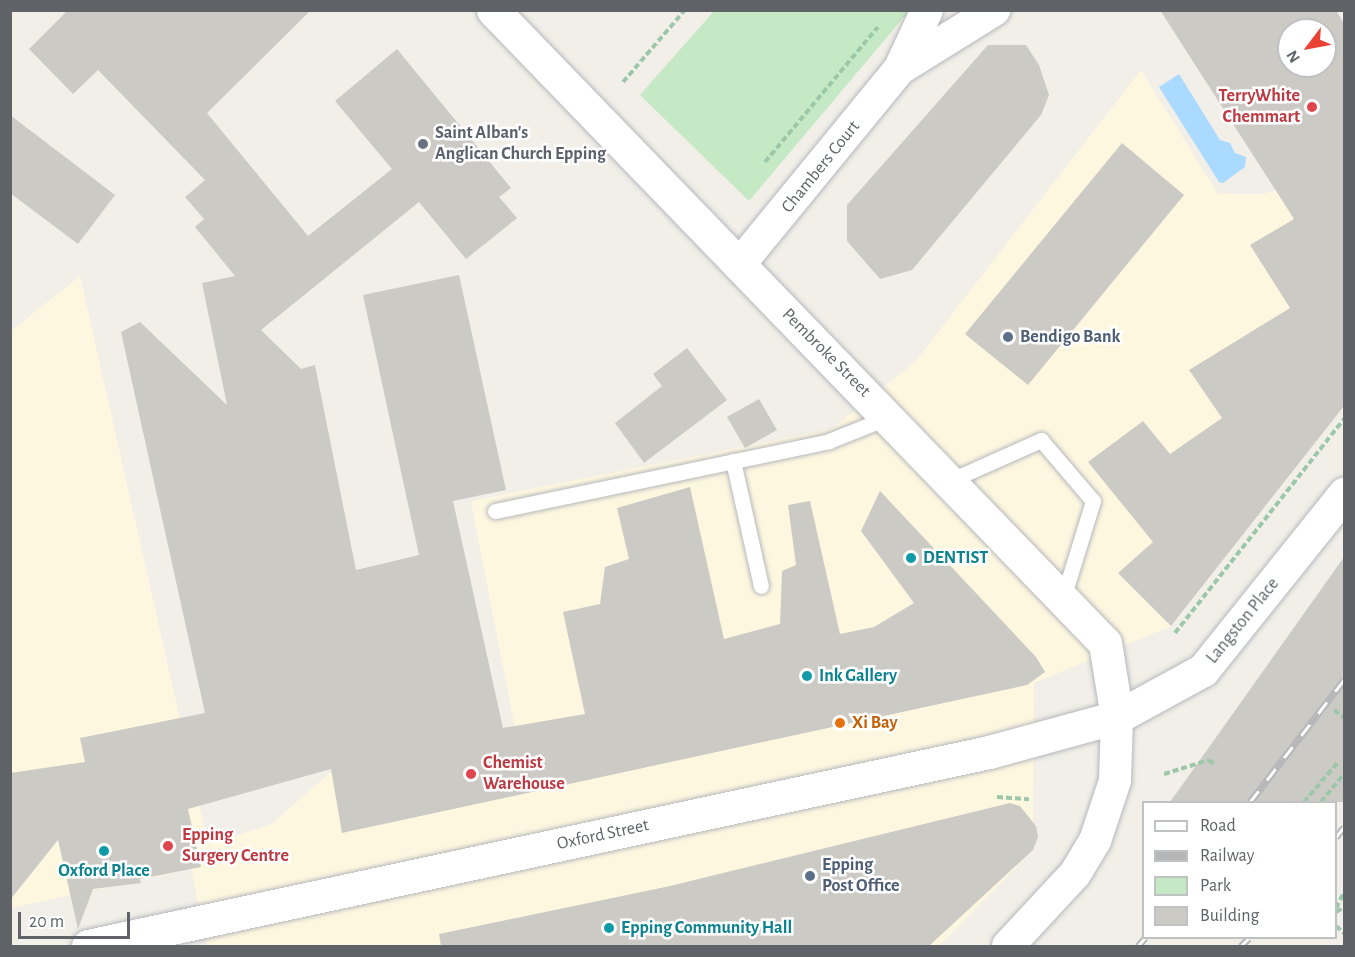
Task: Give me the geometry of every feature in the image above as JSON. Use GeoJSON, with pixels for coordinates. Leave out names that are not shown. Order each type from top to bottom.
{"type":"FeatureCollection","features":[{"type":"Feature","properties":{"kind":"street","name":"Pembroke Street"},"geometry":{"type":"LineString","coordinates":[[493,10],[1105,643],[1116,717]]}},
{"type":"Feature","properties":{"kind":"street","name":"Chambers Court"},"geometry":{"type":"LineString","coordinates":[[739,265],[900,68],[927,10]]}},
{"type":"Feature","properties":{"kind":"street","name":"Chambers Court"},"geometry":{"type":"LineString","coordinates":[[900,68],[994,10]]}},
{"type":"Feature","properties":{"kind":"street","name":"Langston Place"},"geometry":{"type":"LineString","coordinates":[[1116,717],[1203,670],[1344,494]]}},
{"type":"Feature","properties":{"kind":"street","name":"Oxford Street"},"geometry":{"type":"LineString","coordinates":[[88,946],[989,752],[1116,717]]}},
{"type":"Feature","properties":{"kind":"street"},"geometry":{"type":"LineString","coordinates":[[1008,946],[1075,874],[1095,841],[1115,781],[1116,717]]}},
{"type":"Feature","properties":{"kind":"lane"},"geometry":{"type":"LineString","coordinates":[[495,511],[829,441],[889,417]]}},
{"type":"Feature","properties":{"kind":"lane"},"geometry":{"type":"LineString","coordinates":[[949,481],[1041,440],[1093,501],[1063,598]]}},
{"type":"Feature","properties":{"kind":"lane"},"geometry":{"type":"LineString","coordinates":[[733,461],[761,586]]}},
{"type":"Feature","properties":{"kind":"path"},"geometry":{"type":"LineString","coordinates":[[622,82],[685,10]]}},
{"type":"Feature","properties":{"kind":"path"},"geometry":{"type":"LineString","coordinates":[[765,162],[884,19]]}},
{"type":"Feature","properties":{"kind":"path"},"geometry":{"type":"LineString","coordinates":[[1175,633],[1344,419]]}},
{"type":"Feature","properties":{"kind":"path"},"geometry":{"type":"LineString","coordinates":[[1334,710],[1344,717]]}},
{"type":"Feature","properties":{"kind":"path"},"geometry":{"type":"LineString","coordinates":[[1164,774],[1209,760],[1214,764]]}},
{"type":"Feature","properties":{"kind":"path"},"geometry":{"type":"LineString","coordinates":[[1305,801],[1338,762]]}},
{"type":"Feature","properties":{"kind":"path"},"geometry":{"type":"LineString","coordinates":[[1322,801],[1344,774]]}},
{"type":"Feature","properties":{"kind":"path"},"geometry":{"type":"LineString","coordinates":[[998,796],[1029,799]]}},
{"type":"Feature","properties":{"kind":"path"},"geometry":{"type":"LineString","coordinates":[[1337,906],[1344,892]]}},
{"type":"Feature","properties":{"kind":"shaded area"},"geometry":{"type":"Polygon","coordinates":[[[1141,70],[1218,194],[1263,194],[1336,172],[1344,185],[1344,406],[1171,626],[1034,683],[1033,850],[939,946],[207,946],[191,869],[11,908],[11,331],[80,276],[208,844],[270,825],[331,772],[516,734],[471,501],[831,429],[915,362],[1141,70]]]}},
{"type":"Feature","properties":{"kind":"green space"},"geometry":{"type":"Polygon","coordinates":[[[714,11],[909,11],[749,201],[640,95],[714,11]]]}},
{"type":"Feature","properties":{"kind":"water"},"geometry":{"type":"Polygon","coordinates":[[[1179,74],[1220,140],[1230,143],[1235,153],[1246,157],[1245,167],[1223,183],[1219,182],[1159,87],[1179,74]]]}},
{"type":"Feature","properties":{"kind":"building"},"geometry":{"type":"Polygon","coordinates":[[[68,10],[311,10],[207,113],[308,236],[392,169],[335,101],[397,49],[511,188],[499,197],[517,218],[466,259],[419,202],[261,330],[301,369],[315,365],[356,570],[419,555],[363,295],[459,275],[506,490],[453,501],[503,728],[585,714],[563,612],[600,604],[605,567],[629,559],[617,508],[690,487],[724,639],[780,624],[782,571],[796,565],[788,505],[810,501],[840,634],[874,627],[914,603],[861,531],[880,491],[1036,657],[1045,672],[1027,685],[342,833],[331,769],[188,809],[201,867],[140,879],[141,883],[93,889],[78,929],[58,840],[10,900],[10,773],[85,762],[80,738],[205,713],[121,332],[140,322],[227,405],[202,283],[235,276],[195,227],[204,219],[185,197],[205,180],[98,70],[73,94],[29,49],[68,10]]]}},
{"type":"Feature","properties":{"kind":"building"},"geometry":{"type":"Polygon","coordinates":[[[1160,10],[1336,10],[1344,24],[1344,406],[1171,626],[1118,573],[1153,542],[1088,462],[1143,421],[1170,454],[1222,418],[1189,370],[1290,308],[1250,245],[1294,219],[1160,10]]]}},
{"type":"Feature","properties":{"kind":"building"},"geometry":{"type":"Polygon","coordinates":[[[988,45],[1026,45],[1039,65],[1049,95],[1041,115],[912,270],[880,279],[847,241],[847,205],[988,45]]]}},
{"type":"Feature","properties":{"kind":"building"},"geometry":{"type":"Polygon","coordinates":[[[10,115],[115,195],[78,244],[10,193],[10,115]]]}},
{"type":"Feature","properties":{"kind":"building"},"geometry":{"type":"Polygon","coordinates":[[[1122,143],[1184,195],[1028,385],[965,334],[1122,143]]]}},
{"type":"Feature","properties":{"kind":"building"},"geometry":{"type":"Polygon","coordinates":[[[687,348],[727,400],[644,463],[615,423],[662,386],[653,374],[687,348]]]}},
{"type":"Feature","properties":{"kind":"building"},"geometry":{"type":"Polygon","coordinates":[[[759,399],[777,430],[745,448],[727,417],[759,399]]]}},
{"type":"Feature","properties":{"kind":"building"},"geometry":{"type":"Polygon","coordinates":[[[1344,557],[1344,802],[1171,801],[1344,557]]]}},
{"type":"Feature","properties":{"kind":"building"},"geometry":{"type":"Polygon","coordinates":[[[1010,803],[1020,806],[1036,826],[1038,837],[1033,850],[929,946],[441,946],[439,934],[670,886],[1010,803]]]}},
{"type":"Feature","properties":{"kind":"railway"},"geometry":{"type":"LineString","coordinates":[[1251,801],[1344,680]]}},
{"type":"Feature","properties":{"kind":"railway"},"geometry":{"type":"LineString","coordinates":[[1337,836],[1344,827]]}},
{"type":"Feature","properties":{"kind":"railway"},"geometry":{"type":"LineString","coordinates":[[1138,946],[1144,939]]}},
{"type":"Feature","properties":{"kind":"railway"},"geometry":{"type":"LineString","coordinates":[[1241,946],[1248,939]]}},
{"type":"Feature","properties":{"kind":"place","name":"TerryWhite Chemmart"},"geometry":{"type":"Point","coordinates":[1312,107]}},
{"type":"Feature","properties":{"kind":"place","name":"Saint Alban's Anglican Church Epping"},"geometry":{"type":"Point","coordinates":[423,144]}},
{"type":"Feature","properties":{"kind":"place","name":"Bendigo Bank"},"geometry":{"type":"Point","coordinates":[1008,337]}},
{"type":"Feature","properties":{"kind":"place","name":"DENTIST"},"geometry":{"type":"Point","coordinates":[911,558]}},
{"type":"Feature","properties":{"kind":"place","name":"Ink Gallery"},"geometry":{"type":"Point","coordinates":[807,676]}},
{"type":"Feature","properties":{"kind":"place","name":"Xi Bay"},"geometry":{"type":"Point","coordinates":[840,723]}},
{"type":"Feature","properties":{"kind":"place","name":"Chemist Warehouse"},"geometry":{"type":"Point","coordinates":[471,774]}},
{"type":"Feature","properties":{"kind":"place","name":"Epping Surgery Centre"},"geometry":{"type":"Point","coordinates":[168,846]}},
{"type":"Feature","properties":{"kind":"place","name":"Oxford Place"},"geometry":{"type":"Point","coordinates":[104,851]}},
{"type":"Feature","properties":{"kind":"place","name":"Epping Post Office"},"geometry":{"type":"Point","coordinates":[810,876]}},
{"type":"Feature","properties":{"kind":"place","name":"Epping Community Hall"},"geometry":{"type":"Point","coordinates":[609,928]}}]}
